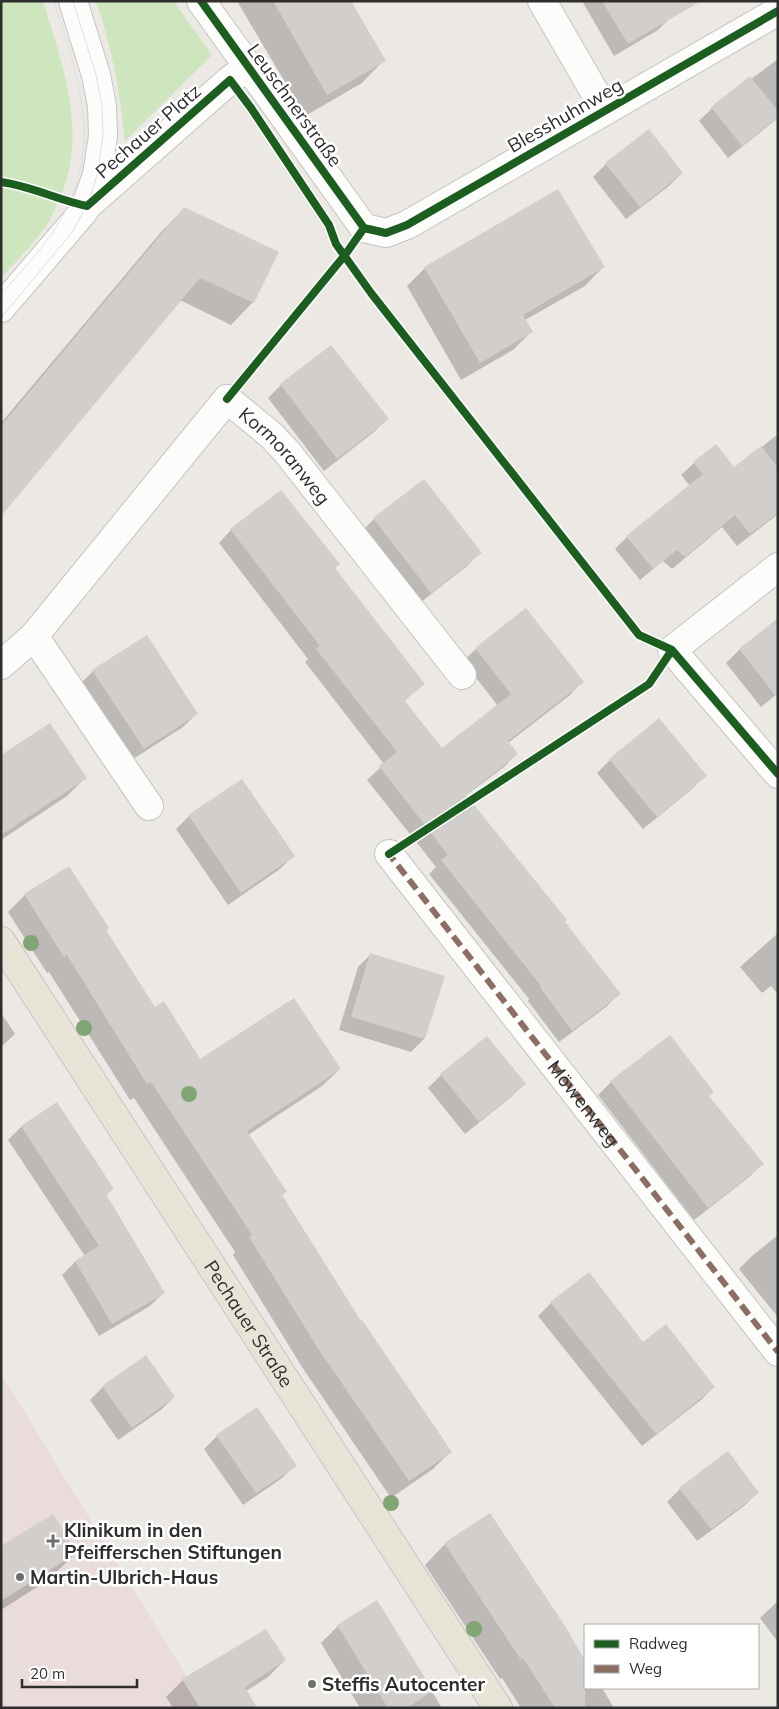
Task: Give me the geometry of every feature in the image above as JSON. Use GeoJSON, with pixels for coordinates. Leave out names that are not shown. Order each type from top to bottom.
{"type":"FeatureCollection","features":[{"type":"Feature","properties":{"kind":"main road","name":"Pechauer Straße"},"geometry":{"type":"LineString","coordinates":[[1,941],[498,1708]]}},
{"type":"Feature","properties":{"kind":"street","name":"Pechauer Platz"},"geometry":{"type":"LineString","coordinates":[[1,308],[84,211],[97,175],[104,121],[100,90],[73,1]]}},
{"type":"Feature","properties":{"kind":"street","name":"Leuschnerstraße"},"geometry":{"type":"LineString","coordinates":[[201,1],[364,228]]}},
{"type":"Feature","properties":{"kind":"street"},"geometry":{"type":"LineString","coordinates":[[542,1],[605,110]]}},
{"type":"Feature","properties":{"kind":"street","name":"Blesshuhnweg"},"geometry":{"type":"LineString","coordinates":[[364,228],[386,233],[407,225],[778,11]]}},
{"type":"Feature","properties":{"kind":"street","name":"Pechauer Platz"},"geometry":{"type":"LineString","coordinates":[[87,206],[230,80],[248,67]]}},
{"type":"Feature","properties":{"kind":"street","name":"Kormoranweg"},"geometry":{"type":"LineString","coordinates":[[1,665],[34,636],[227,399],[271,435],[287,452],[462,675]]}},
{"type":"Feature","properties":{"kind":"street"},"geometry":{"type":"LineString","coordinates":[[778,567],[672,650],[778,774]]}},
{"type":"Feature","properties":{"kind":"street"},"geometry":{"type":"LineString","coordinates":[[34,636],[149,806]]}},
{"type":"Feature","properties":{"kind":"street","name":"Möwenweg"},"geometry":{"type":"LineString","coordinates":[[389,854],[778,1352]]}},
{"type":"Feature","properties":{"kind":"shaded area","name":"Klinikum in den Pfeifferschen Stiftungen"},"geometry":{"type":"Polygon","coordinates":[[[1,1374],[206,1708],[1,1708],[1,1374]]]}},
{"type":"Feature","properties":{"kind":"green space"},"geometry":{"type":"Polygon","coordinates":[[[1,1],[43,1],[65,74],[70,99],[72,149],[68,173],[53,214],[37,237],[1,278],[1,1]]]}},
{"type":"Feature","properties":{"kind":"green space"},"geometry":{"type":"Polygon","coordinates":[[[96,1],[173,1],[212,55],[125,141],[115,70],[96,1]]]}},
{"type":"Feature","properties":{"kind":"building"},"geometry":{"type":"Polygon","coordinates":[[[273,1],[351,1],[386,61],[327,95],[273,1]]]}},
{"type":"Feature","properties":{"kind":"building"},"geometry":{"type":"Polygon","coordinates":[[[602,1],[701,1],[628,44],[602,1]]]}},
{"type":"Feature","properties":{"kind":"building"},"geometry":{"type":"Polygon","coordinates":[[[750,76],[778,111],[778,117],[742,146],[711,107],[750,76]]]}},
{"type":"Feature","properties":{"kind":"building"},"geometry":{"type":"Polygon","coordinates":[[[649,129],[683,173],[640,207],[605,163],[649,129]]]}},
{"type":"Feature","properties":{"kind":"building"},"geometry":{"type":"Polygon","coordinates":[[[558,189],[605,267],[523,315],[533,332],[480,363],[424,267],[558,189]]]}},
{"type":"Feature","properties":{"kind":"building"},"geometry":{"type":"Polygon","coordinates":[[[184,207],[279,252],[254,303],[200,278],[1,516],[1,426],[184,207]]]}},
{"type":"Feature","properties":{"kind":"building"},"geometry":{"type":"Polygon","coordinates":[[[331,345],[389,419],[337,459],[280,384],[331,345]]]}},
{"type":"Feature","properties":{"kind":"building"},"geometry":{"type":"Polygon","coordinates":[[[716,444],[734,467],[761,446],[778,467],[778,513],[750,534],[735,515],[685,557],[677,550],[653,569],[626,536],[703,474],[693,462],[716,444]]]}},
{"type":"Feature","properties":{"kind":"building"},"geometry":{"type":"Polygon","coordinates":[[[424,479],[482,553],[431,593],[373,518],[424,479]]]}},
{"type":"Feature","properties":{"kind":"building"},"geometry":{"type":"Polygon","coordinates":[[[281,490],[340,564],[335,568],[425,684],[404,700],[442,748],[511,694],[475,648],[526,608],[584,682],[508,741],[518,754],[466,795],[567,920],[565,922],[621,994],[572,1031],[541,986],[441,860],[448,855],[379,766],[397,752],[316,649],[320,646],[230,529],[281,490]]]}},
{"type":"Feature","properties":{"kind":"building"},"geometry":{"type":"Polygon","coordinates":[[[778,618],[778,699],[739,649],[778,618]]]}},
{"type":"Feature","properties":{"kind":"building"},"geometry":{"type":"Polygon","coordinates":[[[147,635],[198,714],[144,749],[92,670],[147,635]]]}},
{"type":"Feature","properties":{"kind":"building"},"geometry":{"type":"Polygon","coordinates":[[[659,718],[707,776],[657,817],[609,759],[659,718]]]}},
{"type":"Feature","properties":{"kind":"building"},"geometry":{"type":"Polygon","coordinates":[[[50,723],[87,778],[1,835],[1,755],[50,723]]]}},
{"type":"Feature","properties":{"kind":"building"},"geometry":{"type":"Polygon","coordinates":[[[242,779],[295,856],[241,893],[188,815],[242,779]]]}},
{"type":"Feature","properties":{"kind":"building"},"geometry":{"type":"Polygon","coordinates":[[[69,866],[109,928],[106,930],[155,1007],[164,1001],[200,1059],[294,998],[341,1069],[247,1131],[287,1192],[282,1195],[361,1321],[452,1452],[409,1481],[319,1350],[249,1237],[252,1235],[151,1082],[147,1084],[67,955],[64,957],[24,894],[69,866]]]}},
{"type":"Feature","properties":{"kind":"building"},"geometry":{"type":"Polygon","coordinates":[[[370,953],[445,976],[425,1039],[351,1017],[370,953]]]}},
{"type":"Feature","properties":{"kind":"building"},"geometry":{"type":"Polygon","coordinates":[[[670,1035],[714,1092],[709,1096],[764,1164],[708,1208],[610,1081],[670,1035]]]}},
{"type":"Feature","properties":{"kind":"building"},"geometry":{"type":"Polygon","coordinates":[[[487,1036],[526,1084],[479,1122],[440,1074],[487,1036]]]}},
{"type":"Feature","properties":{"kind":"building"},"geometry":{"type":"Polygon","coordinates":[[[57,1102],[114,1189],[106,1194],[165,1293],[112,1324],[75,1261],[99,1246],[21,1126],[57,1102]]]}},
{"type":"Feature","properties":{"kind":"building"},"geometry":{"type":"Polygon","coordinates":[[[589,1272],[643,1342],[666,1324],[715,1387],[656,1434],[550,1302],[589,1272]]]}},
{"type":"Feature","properties":{"kind":"building"},"geometry":{"type":"Polygon","coordinates":[[[146,1355],[175,1397],[132,1428],[102,1386],[146,1355]]]}},
{"type":"Feature","properties":{"kind":"building"},"geometry":{"type":"Polygon","coordinates":[[[257,1407],[297,1466],[256,1493],[216,1435],[257,1407]]]}},
{"type":"Feature","properties":{"kind":"building"},"geometry":{"type":"Polygon","coordinates":[[[728,1451],[759,1493],[711,1529],[679,1488],[728,1451]]]}},
{"type":"Feature","properties":{"kind":"building"},"geometry":{"type":"Polygon","coordinates":[[[490,1513],[567,1629],[584,1659],[585,1708],[555,1708],[444,1543],[490,1513]]]}},
{"type":"Feature","properties":{"kind":"building","name":"Martin-Ulbrich-Haus"},"geometry":{"type":"Polygon","coordinates":[[[53,1514],[77,1553],[1,1601],[1,1546],[53,1514]]]}},
{"type":"Feature","properties":{"kind":"building"},"geometry":{"type":"Polygon","coordinates":[[[377,1600],[433,1691],[407,1708],[388,1708],[337,1625],[377,1600]]]}},
{"type":"Feature","properties":{"kind":"building"},"geometry":{"type":"Polygon","coordinates":[[[266,1629],[286,1660],[245,1687],[257,1708],[200,1708],[182,1679],[266,1629]]]}},
{"type":"Feature","properties":{"kind":"tram line"},"geometry":{"type":"LineString","coordinates":[[1,294],[50,236],[68,206],[78,177],[83,148],[84,120],[73,62],[54,1]]}},
{"type":"Feature","properties":{"kind":"tram line"},"geometry":{"type":"LineString","coordinates":[[1,318],[73,231],[90,198],[97,175],[103,136],[102,106],[96,75],[73,1]]}},
{"type":"Feature","properties":{"kind":"tram line"},"geometry":{"type":"LineString","coordinates":[[1,925],[508,1708]]}},
{"type":"Feature","properties":{"kind":"tram line"},"geometry":{"type":"LineString","coordinates":[[1,958],[485,1708]]}},
{"type":"Feature","properties":{"kind":"marked path"},"geometry":{"type":"LineString","coordinates":[[392,852],[389,854],[778,1352]]}},
{"type":"Feature","properties":{"kind":"cycle path"},"geometry":{"type":"LineString","coordinates":[[201,1],[364,228]]}},
{"type":"Feature","properties":{"kind":"cycle path"},"geometry":{"type":"LineString","coordinates":[[364,228],[386,233],[407,225],[778,11]]}},
{"type":"Feature","properties":{"kind":"cycle path"},"geometry":{"type":"LineString","coordinates":[[1,182],[87,206],[230,80],[251,108],[329,225],[336,244],[371,293],[639,635],[672,650],[778,774]]}},
{"type":"Feature","properties":{"kind":"cycle path"},"geometry":{"type":"LineString","coordinates":[[227,399],[345,255],[364,228]]}},
{"type":"Feature","properties":{"kind":"cycle path"},"geometry":{"type":"LineString","coordinates":[[389,854],[649,684],[672,650]]}},
{"type":"Feature","properties":{"kind":"place","name":"Klinikum in den Pfeifferschen Stiftungen"},"geometry":{"type":"Point","coordinates":[53,1541]}},
{"type":"Feature","properties":{"kind":"place","name":"Martin-Ulbrich-Haus"},"geometry":{"type":"Point","coordinates":[20,1577]}},
{"type":"Feature","properties":{"kind":"place","name":"Steffis Autocenter"},"geometry":{"type":"Point","coordinates":[312,1684]}}]}
